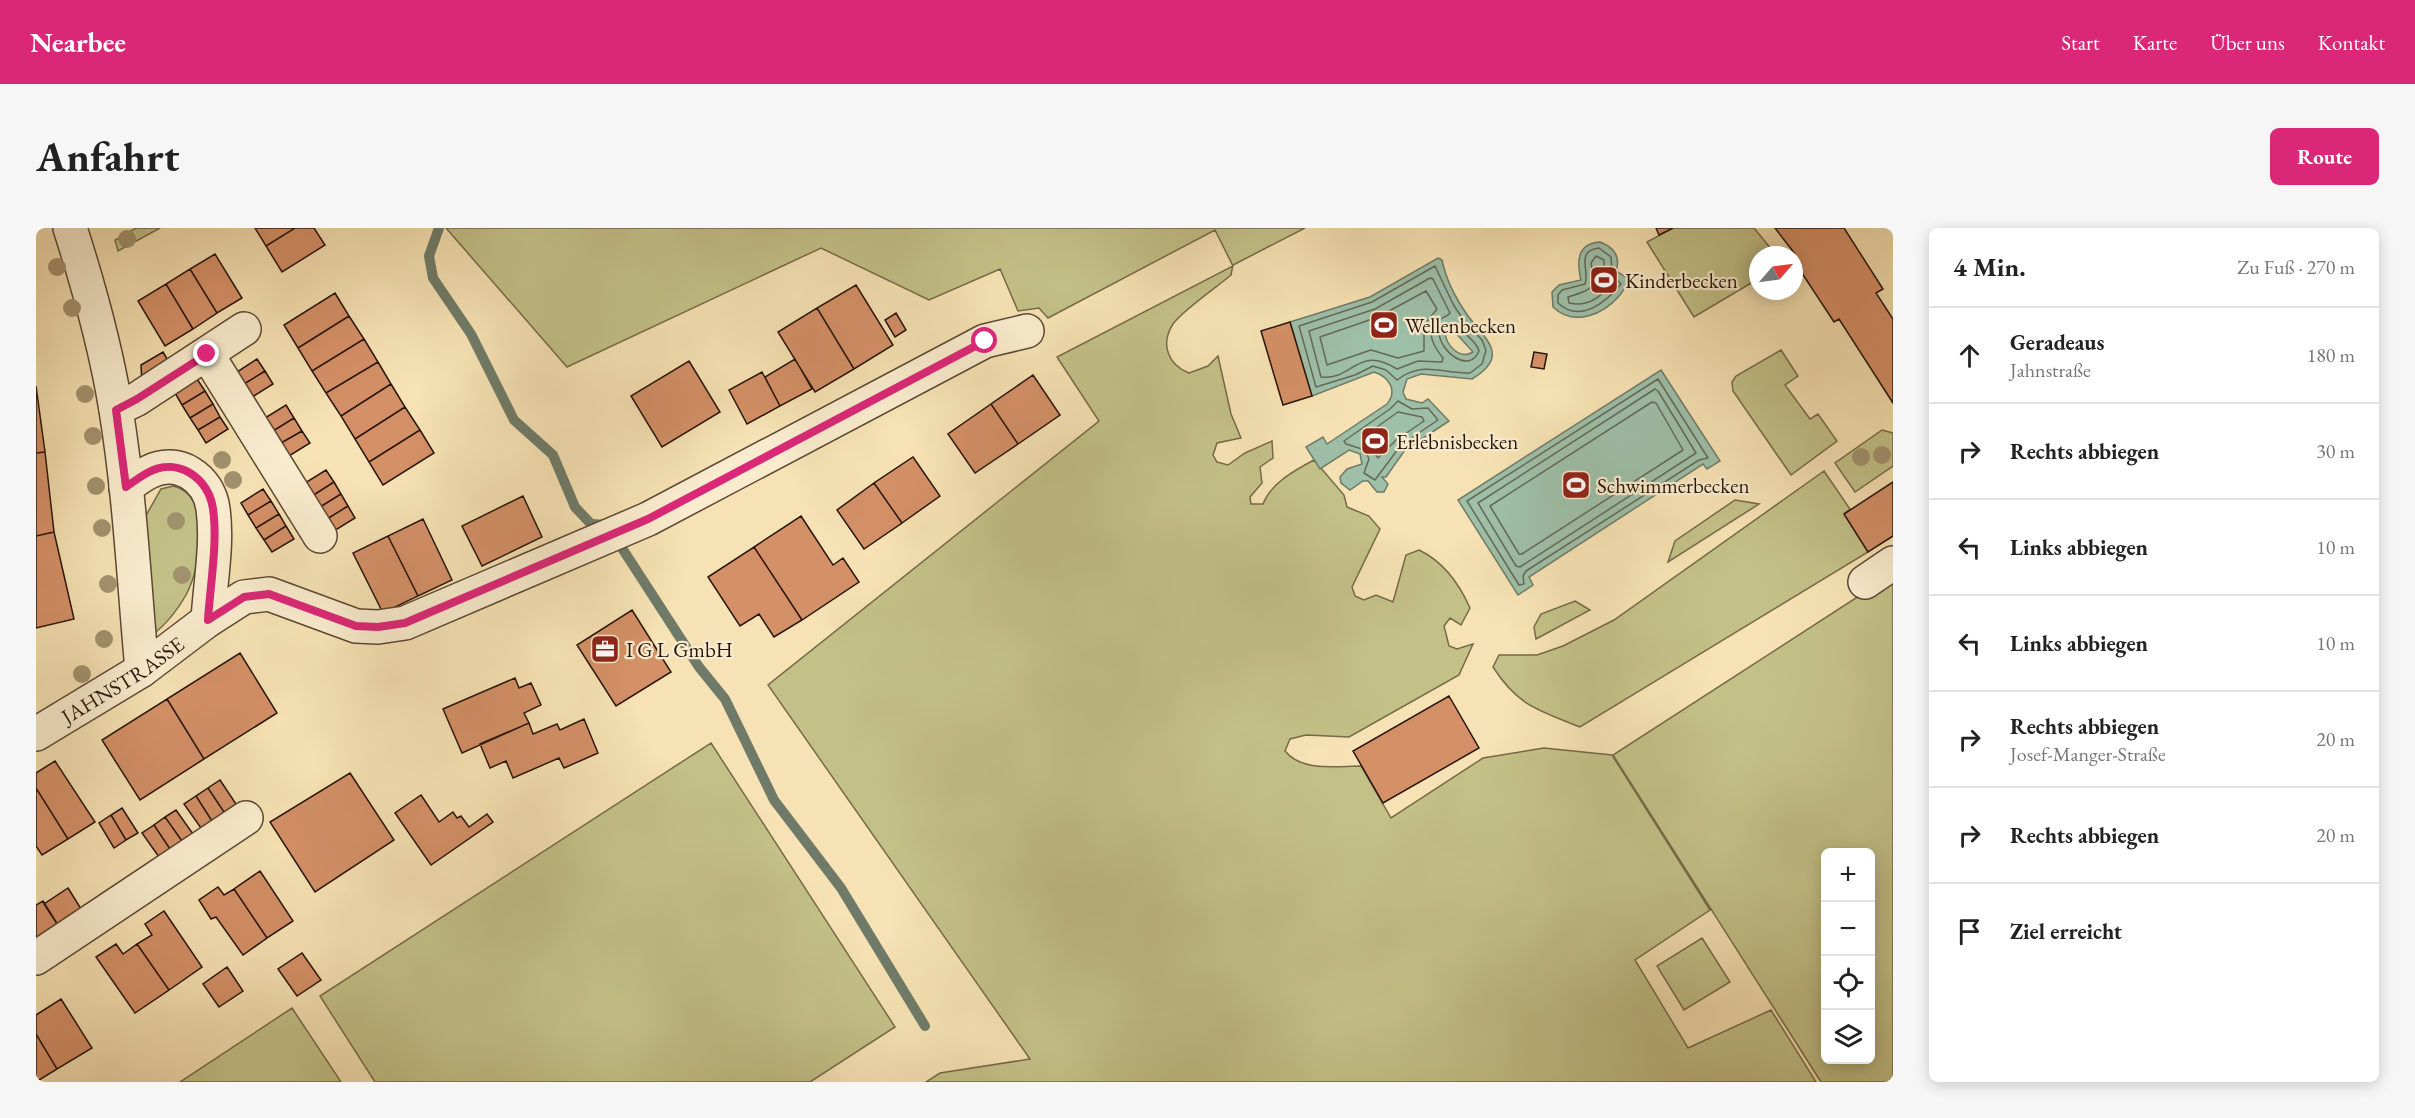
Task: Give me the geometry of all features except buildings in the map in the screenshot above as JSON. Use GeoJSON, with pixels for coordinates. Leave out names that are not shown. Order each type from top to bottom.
{"type":"FeatureCollection","features":[{"type":"Feature","properties":{"kind":"street"},"geometry":{"type":"LineString","coordinates":[[70,228],[103,346],[116,410],[126,487],[142,670]]}},
{"type":"Feature","properties":{"kind":"street"},"geometry":{"type":"LineString","coordinates":[[116,410],[137,399],[244,328]]}},
{"type":"Feature","properties":{"kind":"street","name":"JAHNSTRASSE"},"geometry":{"type":"LineString","coordinates":[[36,734],[142,670],[208,620],[244,597],[269,594],[356,626],[378,627],[405,623],[648,519],[985,341],[1027,331]]}},
{"type":"Feature","properties":{"kind":"street"},"geometry":{"type":"LineString","coordinates":[[207,354],[320,536]]}},
{"type":"Feature","properties":{"kind":"street"},"geometry":{"type":"LineString","coordinates":[[126,487],[151,470],[180,466],[196,475],[207,490],[213,508],[208,620]]}},
{"type":"Feature","properties":{"kind":"street"},"geometry":{"type":"LineString","coordinates":[[1865,582],[1893,563]]}},
{"type":"Feature","properties":{"kind":"street"},"geometry":{"type":"LineString","coordinates":[[36,958],[246,818]]}},
{"type":"Feature","properties":{"kind":"shaded area"},"geometry":{"type":"Polygon","coordinates":[[[136,228],[160,228],[118,251],[115,240],[136,228]]]}},
{"type":"Feature","properties":{"kind":"shaded area"},"geometry":{"type":"Polygon","coordinates":[[[446,228],[1305,228],[1233,266],[1215,230],[1048,318],[1039,308],[1018,311],[1000,269],[929,300],[821,248],[567,367],[446,228]]]}},
{"type":"Feature","properties":{"kind":"shaded area"},"geometry":{"type":"Polygon","coordinates":[[[1673,228],[1754,228],[1769,246],[1749,246],[1749,284],[1694,317],[1647,242],[1673,228]]]}},
{"type":"Feature","properties":{"kind":"shaded area"},"geometry":{"type":"Polygon","coordinates":[[[1233,266],[1231,275],[1173,324],[1167,339],[1171,359],[1189,373],[1208,366],[1218,356],[1231,414],[1241,438],[1217,443],[1213,455],[1217,462],[1228,465],[1245,453],[1272,441],[1273,458],[1260,467],[1262,483],[1250,497],[1251,504],[1263,504],[1278,483],[1314,460],[1344,495],[1347,507],[1369,516],[1380,529],[1352,587],[1355,596],[1364,600],[1376,595],[1393,602],[1406,555],[1419,550],[1450,574],[1470,608],[1461,625],[1450,618],[1444,626],[1449,646],[1457,649],[1473,644],[1459,675],[1349,737],[1306,735],[1290,739],[1285,751],[1292,758],[1310,765],[1361,766],[1391,818],[1483,758],[1544,748],[1612,755],[1710,910],[1635,960],[1688,1048],[1771,1010],[1816,1082],[926,1082],[940,1073],[1030,1059],[768,685],[1099,421],[1057,357],[1233,266]]]}},
{"type":"Feature","properties":{"kind":"shaded area"},"geometry":{"type":"Polygon","coordinates":[[[1781,350],[1798,376],[1785,385],[1810,419],[1818,414],[1837,441],[1791,475],[1733,391],[1732,382],[1736,376],[1781,350]]]}},
{"type":"Feature","properties":{"kind":"shaded area"},"geometry":{"type":"Polygon","coordinates":[[[1882,430],[1893,433],[1893,466],[1855,492],[1835,463],[1882,430]]]}},
{"type":"Feature","properties":{"kind":"shaded area"},"geometry":{"type":"Polygon","coordinates":[[[1824,471],[1850,509],[1844,514],[1868,552],[1580,727],[1541,711],[1520,699],[1493,667],[1499,655],[1537,655],[1563,646],[1614,620],[1824,471]]]}},
{"type":"Feature","properties":{"kind":"shaded area"},"geometry":{"type":"Polygon","coordinates":[[[173,486],[186,492],[194,503],[199,517],[199,551],[186,595],[171,616],[153,634],[144,519],[161,489],[173,486]]]}},
{"type":"Feature","properties":{"kind":"shaded area"},"geometry":{"type":"Polygon","coordinates":[[[1735,500],[1759,504],[1668,562],[1675,541],[1735,500]]]}},
{"type":"Feature","properties":{"kind":"shaded area"},"geometry":{"type":"Polygon","coordinates":[[[1893,574],[1893,1082],[1821,1082],[1613,755],[1893,574]]]}},
{"type":"Feature","properties":{"kind":"shaded area"},"geometry":{"type":"Polygon","coordinates":[[[1575,601],[1590,610],[1536,639],[1534,627],[1541,614],[1575,601]]]}},
{"type":"Feature","properties":{"kind":"shaded area"},"geometry":{"type":"Polygon","coordinates":[[[711,743],[895,1027],[810,1082],[375,1082],[320,996],[711,743]]]}},
{"type":"Feature","properties":{"kind":"shaded area"},"geometry":{"type":"Polygon","coordinates":[[[1702,938],[1730,982],[1684,1010],[1657,966],[1702,938]]]}},
{"type":"Feature","properties":{"kind":"shaded area"},"geometry":{"type":"Polygon","coordinates":[[[292,1008],[341,1082],[180,1082],[292,1008]]]}},
{"type":"Feature","properties":{"kind":"water","name":"Kinderbecken"},"geometry":{"type":"Polygon","coordinates":[[[1600,242],[1615,253],[1618,261],[1616,271],[1629,279],[1627,285],[1613,302],[1597,313],[1579,317],[1561,313],[1553,307],[1552,292],[1559,285],[1581,280],[1579,261],[1582,250],[1592,243],[1600,242]]]}},
{"type":"Feature","properties":{"kind":"water","name":"Wellenbecken"},"geometry":{"type":"Polygon","coordinates":[[[1438,258],[1442,260],[1456,296],[1487,340],[1492,355],[1484,371],[1472,379],[1421,374],[1407,379],[1403,392],[1406,399],[1422,403],[1428,399],[1449,421],[1405,450],[1386,477],[1382,477],[1388,484],[1384,492],[1377,492],[1368,481],[1363,481],[1350,490],[1341,483],[1340,477],[1347,469],[1362,464],[1360,454],[1349,450],[1320,469],[1306,447],[1323,437],[1327,444],[1387,404],[1392,394],[1388,381],[1374,372],[1312,396],[1290,322],[1370,297],[1438,258]],[[1453,330],[1445,332],[1451,347],[1463,354],[1473,352],[1453,330]]]}},
{"type":"Feature","properties":{"kind":"water","name":"Schwimmerbecken"},"geometry":{"type":"Polygon","coordinates":[[[1661,370],[1720,461],[1707,469],[1703,464],[1529,577],[1533,585],[1518,595],[1458,500],[1661,370]]]}},
{"type":"Feature","properties":{"kind":"waterway"},"geometry":{"type":"LineString","coordinates":[[439,228],[429,256],[433,278],[471,334],[514,420],[553,455],[575,507],[591,524],[607,525]]}},
{"type":"Feature","properties":{"kind":"waterway"},"geometry":{"type":"LineString","coordinates":[[620,545],[699,667],[725,699],[774,800],[841,888],[925,1026]]}},
{"type":"Feature","properties":{"kind":"place","name":"Kinderbecken"},"geometry":{"type":"Point","coordinates":[1604,280]}},
{"type":"Feature","properties":{"kind":"place","name":"Wellenbecken"},"geometry":{"type":"Point","coordinates":[1384,325]}},
{"type":"Feature","properties":{"kind":"place","name":"Erlebnisbecken"},"geometry":{"type":"Point","coordinates":[1375,441]}},
{"type":"Feature","properties":{"kind":"place","name":"Schwimmerbecken"},"geometry":{"type":"Point","coordinates":[1576,485]}},
{"type":"Feature","properties":{"kind":"place","name":"I G L GmbH"},"geometry":{"type":"Point","coordinates":[605,649]}},
{"type":"Feature","properties":{"kind":"route"},"geometry":{"type":"LineString","coordinates":[[207,354],[116,410],[126,487],[151,470],[180,466],[196,475],[207,490],[213,508],[208,620],[244,597],[269,594],[356,626],[378,627],[405,623],[648,519],[985,341]]}}]}
